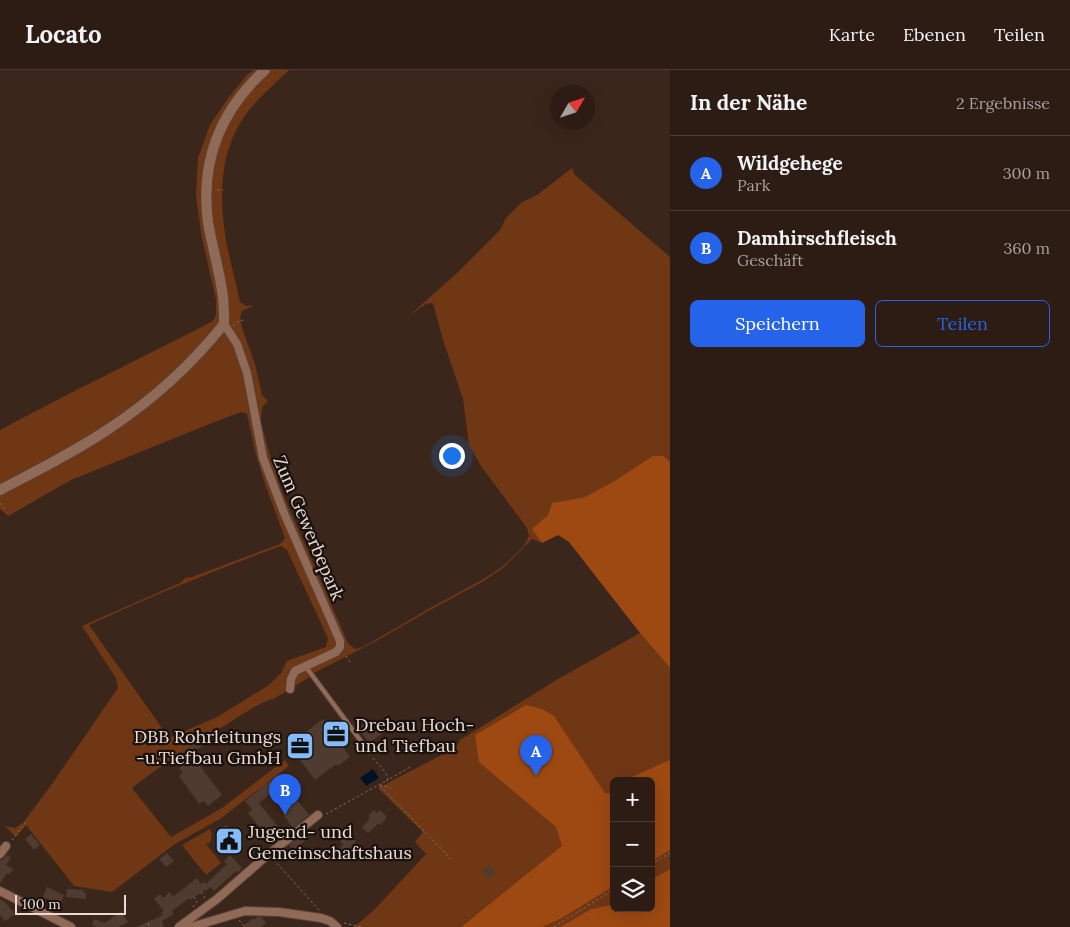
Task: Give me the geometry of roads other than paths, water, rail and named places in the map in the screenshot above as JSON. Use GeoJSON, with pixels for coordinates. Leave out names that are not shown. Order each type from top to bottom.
{"type":"FeatureCollection","features":[{"type":"Feature","properties":{"kind":"street"},"geometry":{"type":"LineString","coordinates":[[0,490],[79,447],[135,410],[165,386],[202,350],[224,324],[223,296],[208,222],[206,191],[209,166],[213,149],[226,117],[236,101],[265,70]]}},
{"type":"Feature","properties":{"kind":"street","name":"Zum Gewerbepark"},"geometry":{"type":"LineString","coordinates":[[224,324],[237,344],[247,372],[263,458],[284,512],[340,641],[340,647],[336,652],[295,672],[291,679],[290,689]]}},
{"type":"Feature","properties":{"kind":"street"},"geometry":{"type":"LineString","coordinates":[[182,926],[318,815]]}},
{"type":"Feature","properties":{"kind":"street"},"geometry":{"type":"LineString","coordinates":[[0,854],[6,846]]}},
{"type":"Feature","properties":{"kind":"street"},"geometry":{"type":"LineString","coordinates":[[0,892],[71,927]]}},
{"type":"Feature","properties":{"kind":"street"},"geometry":{"type":"LineString","coordinates":[[192,927],[201,926],[244,911],[253,911],[279,912],[321,918],[330,921],[337,927]]}},
{"type":"Feature","properties":{"kind":"lane"},"geometry":{"type":"LineString","coordinates":[[306,667],[369,752]]}},
{"type":"Feature","properties":{"kind":"water"},"geometry":{"type":"Polygon","coordinates":[[[373,769],[379,778],[366,786],[360,778],[373,769]]]}},
{"type":"Feature","properties":{"kind":"place","name":"Drebau Hoch- und Tiefbau"},"geometry":{"type":"Point","coordinates":[336,734]}},
{"type":"Feature","properties":{"kind":"place","name":"DBB Rohrleitungs -u.Tiefbau GmbH"},"geometry":{"type":"Point","coordinates":[300,746]}},
{"type":"Feature","properties":{"kind":"place","name":"Wildgehege"},"geometry":{"type":"Point","coordinates":[536,776]}},
{"type":"Feature","properties":{"kind":"place","name":"Damhirschfleisch"},"geometry":{"type":"Point","coordinates":[285,815]}},
{"type":"Feature","properties":{"kind":"place","name":"Jugend- und Gemeinschaftshaus"},"geometry":{"type":"Point","coordinates":[229,841]}}]}
